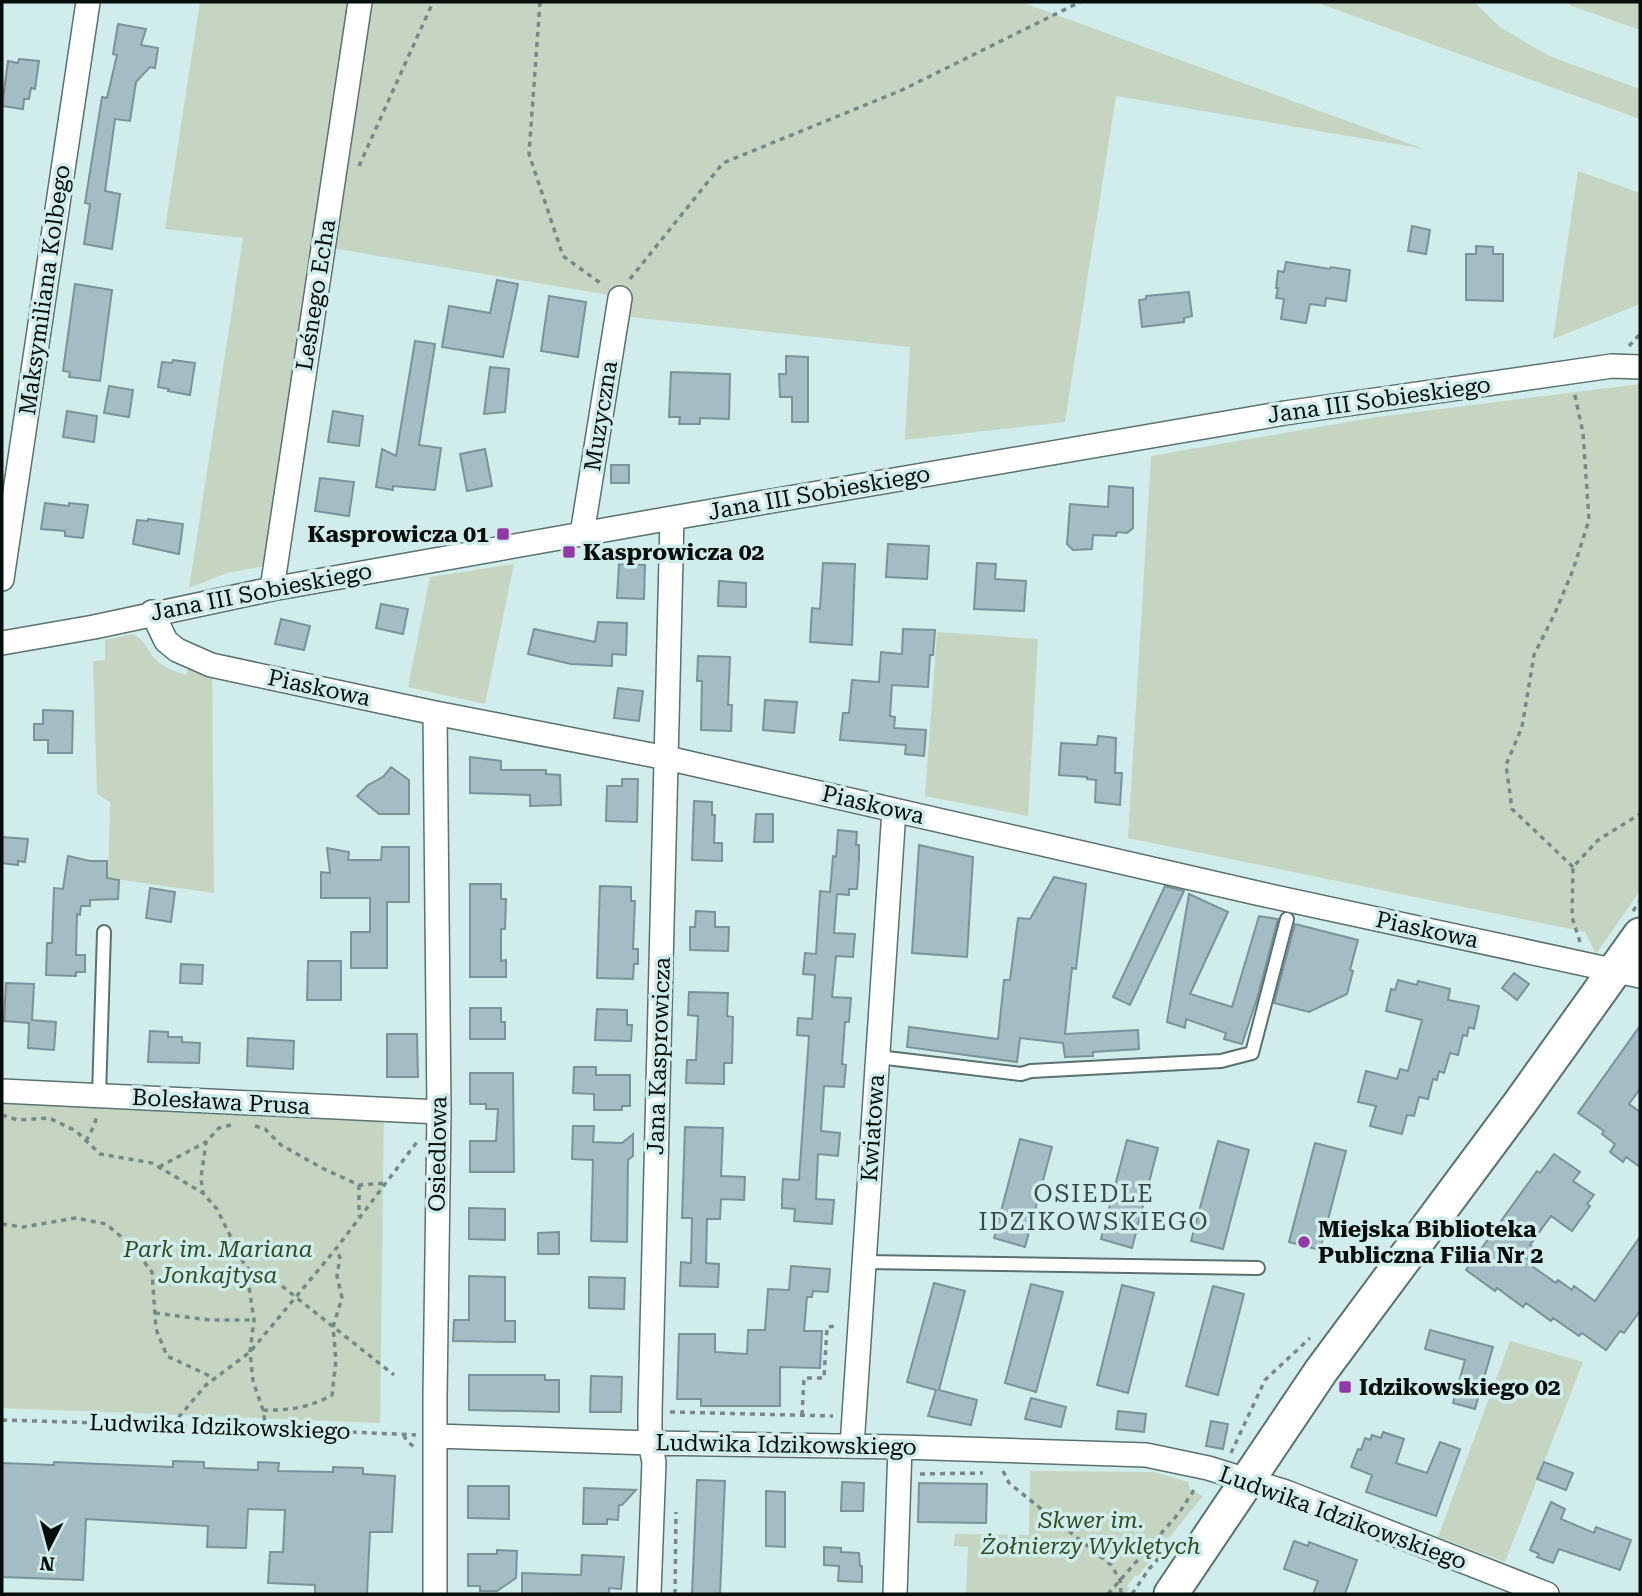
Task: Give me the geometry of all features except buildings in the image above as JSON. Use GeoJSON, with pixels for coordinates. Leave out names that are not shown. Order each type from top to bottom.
{"type":"FeatureCollection","features":[{"type":"Feature","properties":{"kind":"main road"},"geometry":{"type":"LineString","coordinates":[[1171,1594],[1321,1371],[1617,971],[1640,935]]}},
{"type":"Feature","properties":{"kind":"street","name":"Maksymiliana Kolbego"},"geometry":{"type":"LineString","coordinates":[[2,579],[88,2]]}},
{"type":"Feature","properties":{"kind":"street","name":"Leśnego Echa"},"geometry":{"type":"LineString","coordinates":[[272,589],[360,2]]}},
{"type":"Feature","properties":{"kind":"street","name":"Muzyczna"},"geometry":{"type":"LineString","coordinates":[[582,534],[620,298]]}},
{"type":"Feature","properties":{"kind":"street","name":"Jana III Sobieskiego"},"geometry":{"type":"LineString","coordinates":[[2,643],[94,627],[152,612],[272,589],[1285,413],[1612,366],[1640,367]]}},
{"type":"Feature","properties":{"kind":"street","name":"Jana Kasprowicza"},"geometry":{"type":"LineString","coordinates":[[649,1594],[654,1462],[650,1443],[672,518]]}},
{"type":"Feature","properties":{"kind":"street","name":"Piaskowa"},"geometry":{"type":"LineString","coordinates":[[152,612],[166,641],[211,665],[435,713],[667,758],[1261,894],[1617,971]]}},
{"type":"Feature","properties":{"kind":"street","name":"Osiedlowa"},"geometry":{"type":"LineString","coordinates":[[435,713],[439,1112],[435,1594]]}},
{"type":"Feature","properties":{"kind":"street","name":"Kwiatowa"},"geometry":{"type":"LineString","coordinates":[[852,1446],[894,810]]}},
{"type":"Feature","properties":{"kind":"street","name":"Bolesława Prusa"},"geometry":{"type":"LineString","coordinates":[[2,1091],[439,1112]]}},
{"type":"Feature","properties":{"kind":"street","name":"Ludwika Idzikowskiego"},"geometry":{"type":"LineString","coordinates":[[436,1436],[1146,1455],[1209,1468],[1297,1496],[1547,1594]]}},
{"type":"Feature","properties":{"kind":"street"},"geometry":{"type":"LineString","coordinates":[[895,1594],[900,1447]]}},
{"type":"Feature","properties":{"kind":"lane"},"geometry":{"type":"LineString","coordinates":[[878,1057],[1021,1074],[1031,1070],[1221,1061],[1252,1053],[1287,919]]}},
{"type":"Feature","properties":{"kind":"lane"},"geometry":{"type":"LineString","coordinates":[[99,1096],[104,932]]}},
{"type":"Feature","properties":{"kind":"lane"},"geometry":{"type":"LineString","coordinates":[[865,1262],[1258,1268]]}},
{"type":"Feature","properties":{"kind":"path"},"geometry":{"type":"LineString","coordinates":[[356,172],[433,2]]}},
{"type":"Feature","properties":{"kind":"path"},"geometry":{"type":"LineString","coordinates":[[540,2],[528,154],[563,256],[620,298],[634,272],[723,163],[902,90],[1080,2]]}},
{"type":"Feature","properties":{"kind":"path"},"geometry":{"type":"LineString","coordinates":[[1571,373],[1583,433],[1589,520],[1573,570],[1534,654],[1522,727],[1506,765],[1512,809],[1573,867]]}},
{"type":"Feature","properties":{"kind":"path"},"geometry":{"type":"LineString","coordinates":[[1617,971],[1581,947],[1572,917],[1573,867],[1598,840],[1640,814]]}},
{"type":"Feature","properties":{"kind":"path"},"geometry":{"type":"LineString","coordinates":[[172,1425],[206,1385],[250,1352],[297,1297],[439,1112]]}},
{"type":"Feature","properties":{"kind":"path"},"geometry":{"type":"LineString","coordinates":[[2,1115],[18,1120],[49,1118],[76,1131],[100,1154],[152,1163],[203,1194],[217,1209],[246,1268],[254,1320],[250,1352],[253,1381],[266,1427]]}},
{"type":"Feature","properties":{"kind":"path"},"geometry":{"type":"LineString","coordinates":[[159,1167],[206,1142],[219,1128],[238,1122]]}},
{"type":"Feature","properties":{"kind":"path"},"geometry":{"type":"LineString","coordinates":[[251,1126],[265,1129],[281,1145],[321,1168],[359,1185],[387,1183]]}},
{"type":"Feature","properties":{"kind":"path"},"geometry":{"type":"LineString","coordinates":[[203,1194],[201,1178],[206,1142]]}},
{"type":"Feature","properties":{"kind":"path"},"geometry":{"type":"LineString","coordinates":[[359,1185],[359,1219]]}},
{"type":"Feature","properties":{"kind":"path"},"geometry":{"type":"LineString","coordinates":[[2,1224],[23,1227],[76,1218],[106,1224],[131,1245],[152,1272],[156,1329],[167,1356],[214,1378]]}},
{"type":"Feature","properties":{"kind":"path"},"geometry":{"type":"LineString","coordinates":[[263,1410],[281,1411],[320,1403],[332,1395],[336,1360],[333,1327],[342,1298],[337,1276],[340,1257],[335,1250]]}},
{"type":"Feature","properties":{"kind":"path"},"geometry":{"type":"LineString","coordinates":[[246,1268],[268,1275],[394,1375]]}},
{"type":"Feature","properties":{"kind":"path"},"geometry":{"type":"LineString","coordinates":[[154,1313],[210,1320],[254,1320]]}},
{"type":"Feature","properties":{"kind":"path","name":"Ludwika Idzikowskiego"},"geometry":{"type":"LineString","coordinates":[[2,1420],[266,1427],[436,1436]]}},
{"type":"Feature","properties":{"kind":"path"},"geometry":{"type":"LineString","coordinates":[[1001,1467],[1009,1483],[1111,1565],[1120,1580],[1121,1594]]}},
{"type":"Feature","properties":{"kind":"path"},"geometry":{"type":"LineString","coordinates":[[1108,1594],[1171,1522],[1199,1483]]}},
{"type":"Feature","properties":{"kind":"path"},"geometry":{"type":"LineString","coordinates":[[675,1594],[676,1502]]}},
{"type":"Feature","properties":{"kind":"green space"},"geometry":{"type":"Polygon","coordinates":[[[200,2],[355,2],[270,565],[227,573],[189,588],[243,238],[165,229],[200,2]]]}},
{"type":"Feature","properties":{"kind":"green space"},"geometry":{"type":"Polygon","coordinates":[[[368,2],[1021,2],[1424,149],[1116,96],[1065,422],[905,440],[910,347],[630,317],[608,295],[331,248],[368,2]]]}},
{"type":"Feature","properties":{"kind":"green space"},"geometry":{"type":"Polygon","coordinates":[[[1315,2],[1474,2],[1500,27],[1549,56],[1640,89],[1640,119],[1315,2]]]}},
{"type":"Feature","properties":{"kind":"green space"},"geometry":{"type":"Polygon","coordinates":[[[1567,2],[1640,2],[1640,30],[1572,6],[1567,2]]]}},
{"type":"Feature","properties":{"kind":"green space"},"geometry":{"type":"Polygon","coordinates":[[[1578,171],[1640,193],[1640,304],[1553,339],[1578,171]]]}},
{"type":"Feature","properties":{"kind":"green space"},"geometry":{"type":"Polygon","coordinates":[[[1640,384],[1640,891],[1596,954],[1585,932],[1128,838],[1151,456],[1377,417],[1640,384]]]}},
{"type":"Feature","properties":{"kind":"green space"},"geometry":{"type":"Polygon","coordinates":[[[514,564],[485,704],[408,687],[430,577],[514,564]]]}},
{"type":"Feature","properties":{"kind":"green space"},"geometry":{"type":"Polygon","coordinates":[[[937,632],[1038,639],[1028,816],[925,796],[937,632]]]}},
{"type":"Feature","properties":{"kind":"green space"},"geometry":{"type":"Polygon","coordinates":[[[132,634],[140,638],[155,659],[165,667],[186,675],[188,668],[212,674],[214,893],[108,878],[110,802],[97,794],[93,661],[105,660],[105,640],[132,634]]]}},
{"type":"Feature","properties":{"kind":"green space","name":"Park im. Mariana Jonkajtysa"},"geometry":{"type":"Polygon","coordinates":[[[2,1099],[384,1115],[380,1423],[2,1408],[2,1099]]]}},
{"type":"Feature","properties":{"kind":"green space"},"geometry":{"type":"Polygon","coordinates":[[[1510,1341],[1583,1362],[1505,1562],[1438,1537],[1510,1341]]]}},
{"type":"Feature","properties":{"kind":"green space","name":"Skwer im. Żołnierzy Wyklętych"},"geometry":{"type":"Polygon","coordinates":[[[1030,1471],[1154,1472],[1188,1482],[1190,1489],[1203,1496],[1138,1576],[1135,1575],[1127,1586],[1130,1588],[1126,1594],[966,1594],[968,1547],[954,1546],[955,1534],[1029,1535],[1030,1471]]]}},
{"type":"Feature","properties":{"kind":"place","name":"Kasprowicza 01"},"geometry":{"type":"Point","coordinates":[503,534]}},
{"type":"Feature","properties":{"kind":"place","name":"Kasprowicza 02"},"geometry":{"type":"Point","coordinates":[569,552]}},
{"type":"Feature","properties":{"kind":"place","name":"Miejska Biblioteka Publiczna Filia Nr 2"},"geometry":{"type":"Point","coordinates":[1304,1242]}},
{"type":"Feature","properties":{"kind":"place","name":"Idzikowskiego 02"},"geometry":{"type":"Point","coordinates":[1345,1387]}},
{"type":"Feature","properties":{"kind":"district","name":"OSIEDLE IDZIKOWSKIEGO"},"geometry":{"type":"Point","coordinates":[1094,1208]}}]}
